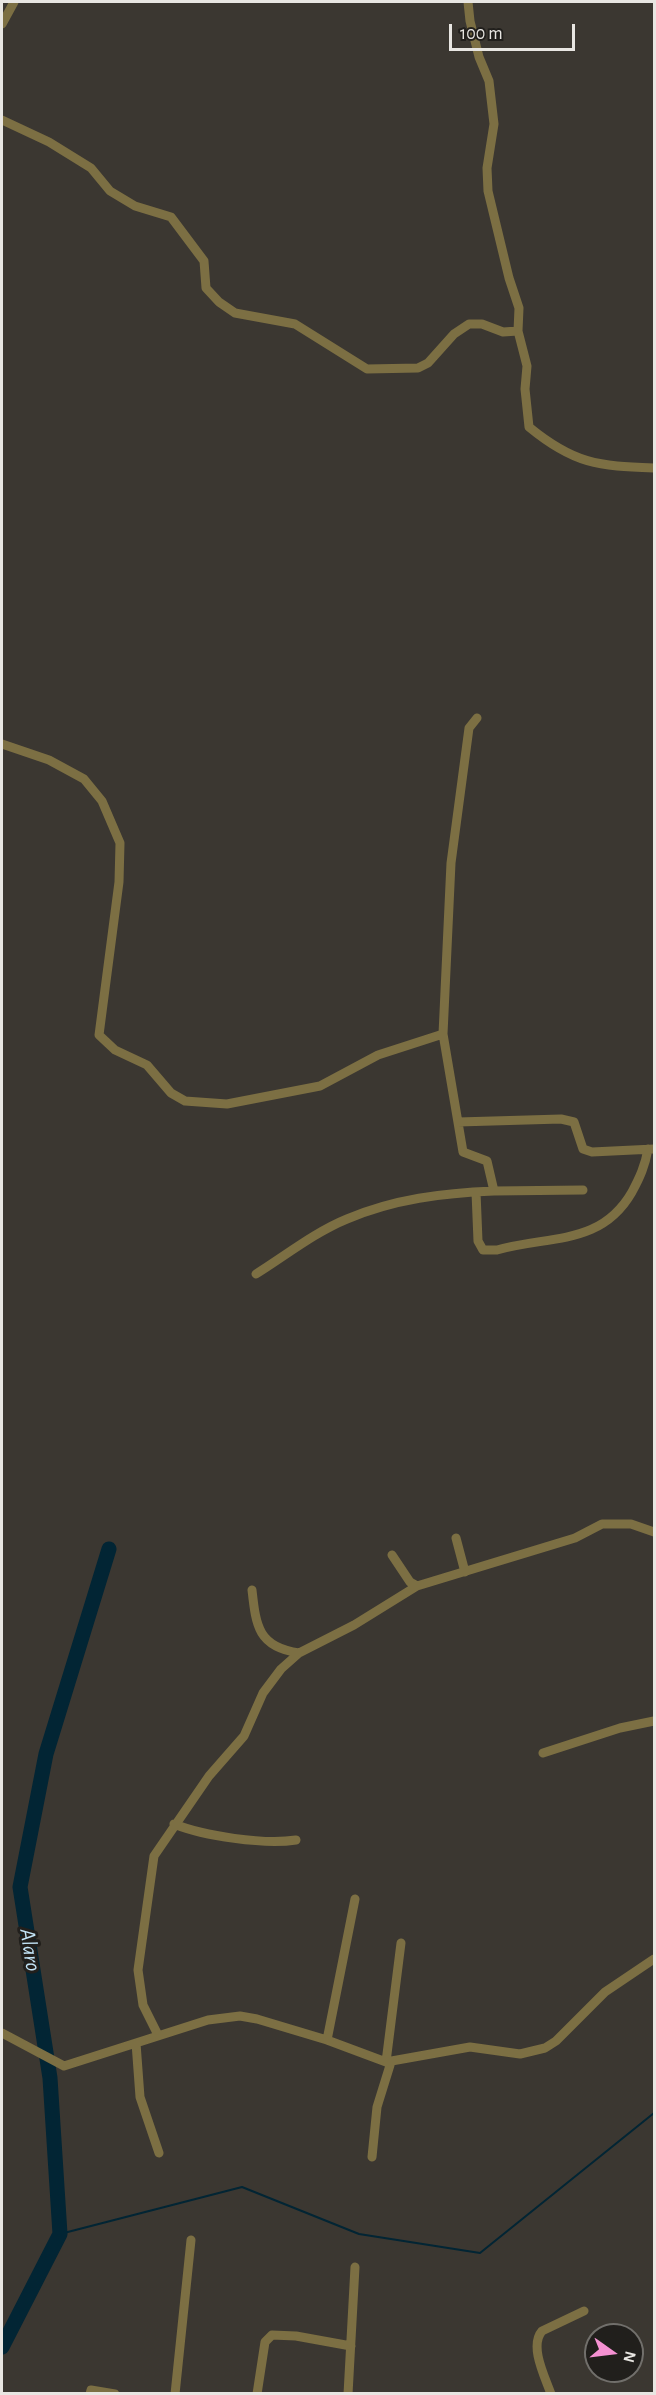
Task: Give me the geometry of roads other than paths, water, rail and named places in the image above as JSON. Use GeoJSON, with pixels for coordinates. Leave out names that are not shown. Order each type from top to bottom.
{"type":"FeatureCollection","features":[{"type":"Feature","properties":{"kind":"street"},"geometry":{"type":"LineString","coordinates":[[2,24],[14,2]]}},
{"type":"Feature","properties":{"kind":"street"},"geometry":{"type":"LineString","coordinates":[[468,2],[476,47],[489,81],[494,124],[487,168],[488,191],[509,278],[519,308],[518,332],[527,366],[525,389],[529,427],[552,446],[580,460],[600,465],[654,468]]}},
{"type":"Feature","properties":{"kind":"street"},"geometry":{"type":"LineString","coordinates":[[2,120],[48,142],[91,168],[110,191],[126,201],[171,217],[204,261],[206,288],[219,302],[235,313],[295,324],[367,369],[418,368],[428,363],[454,334],[469,324],[482,324],[503,332],[518,332]]}},
{"type":"Feature","properties":{"kind":"street"},"geometry":{"type":"LineString","coordinates":[[477,718],[469,728],[451,863],[443,1034],[463,1152],[487,1161],[494,1191]]}},
{"type":"Feature","properties":{"kind":"street"},"geometry":{"type":"LineString","coordinates":[[2,744],[49,760],[84,779],[102,801],[120,843],[119,882],[99,1035],[115,1050],[147,1065],[171,1093],[185,1101],[228,1104],[320,1086],[378,1055],[443,1034]]}},
{"type":"Feature","properties":{"kind":"street"},"geometry":{"type":"LineString","coordinates":[[458,1122],[561,1119],[574,1122],[583,1149],[592,1152],[651,1149],[644,1169],[626,1203],[606,1224],[586,1233],[497,1250],[483,1250],[478,1241],[476,1192]]}},
{"type":"Feature","properties":{"kind":"street"},"geometry":{"type":"LineString","coordinates":[[256,1274],[345,1220],[396,1202],[448,1193],[583,1190]]}},
{"type":"Feature","properties":{"kind":"street"},"geometry":{"type":"LineString","coordinates":[[158,2035],[143,2005],[138,1970],[154,1856],[208,1776],[244,1736],[263,1693],[281,1669],[300,1653],[354,1625],[417,1586],[575,1538],[602,1524],[631,1524],[654,1532]]}},
{"type":"Feature","properties":{"kind":"street"},"geometry":{"type":"LineString","coordinates":[[456,1538],[465,1572]]}},
{"type":"Feature","properties":{"kind":"street"},"geometry":{"type":"LineString","coordinates":[[392,1555],[410,1582],[417,1586]]}},
{"type":"Feature","properties":{"kind":"street"},"geometry":{"type":"LineString","coordinates":[[252,1590],[256,1624],[261,1636],[290,1652],[300,1653]]}},
{"type":"Feature","properties":{"kind":"street"},"geometry":{"type":"LineString","coordinates":[[543,1753],[620,1728],[654,1721]]}},
{"type":"Feature","properties":{"kind":"street"},"geometry":{"type":"LineString","coordinates":[[174,1824],[189,1830],[249,1838],[296,1840]]}},
{"type":"Feature","properties":{"kind":"street"},"geometry":{"type":"LineString","coordinates":[[327,2040],[355,1899]]}},
{"type":"Feature","properties":{"kind":"street"},"geometry":{"type":"LineString","coordinates":[[372,2157],[377,2107],[388,2062],[402,1943]]}},
{"type":"Feature","properties":{"kind":"street"},"geometry":{"type":"LineString","coordinates":[[2,2033],[64,2066],[208,2020],[240,2016],[258,2019],[327,2040],[388,2062],[470,2047],[520,2055],[545,2048],[556,2042],[605,1992],[654,1959]]}},
{"type":"Feature","properties":{"kind":"street"},"geometry":{"type":"LineString","coordinates":[[136,2043],[140,2097],[159,2153]]}},
{"type":"Feature","properties":{"kind":"street"},"geometry":{"type":"LineString","coordinates":[[175,2394],[191,2240]]}},
{"type":"Feature","properties":{"kind":"street"},"geometry":{"type":"LineString","coordinates":[[348,2394],[356,2267]]}},
{"type":"Feature","properties":{"kind":"street"},"geometry":{"type":"LineString","coordinates":[[551,2394],[537,2349],[538,2335],[584,2311]]}},
{"type":"Feature","properties":{"kind":"street"},"geometry":{"type":"LineString","coordinates":[[257,2394],[265,2342],[272,2335],[296,2336],[351,2346]]}},
{"type":"Feature","properties":{"kind":"street"},"geometry":{"type":"LineString","coordinates":[[90,2394],[91,2390],[115,2394]]}},
{"type":"Feature","properties":{"kind":"waterway","name":"Alaro"},"geometry":{"type":"LineString","coordinates":[[2,2347],[60,2234],[50,2078],[20,1887],[46,1754],[109,1549]]}},
{"type":"Feature","properties":{"kind":"waterway"},"geometry":{"type":"LineString","coordinates":[[60,2234],[242,2187],[359,2234],[480,2253],[654,2113]]}}]}
